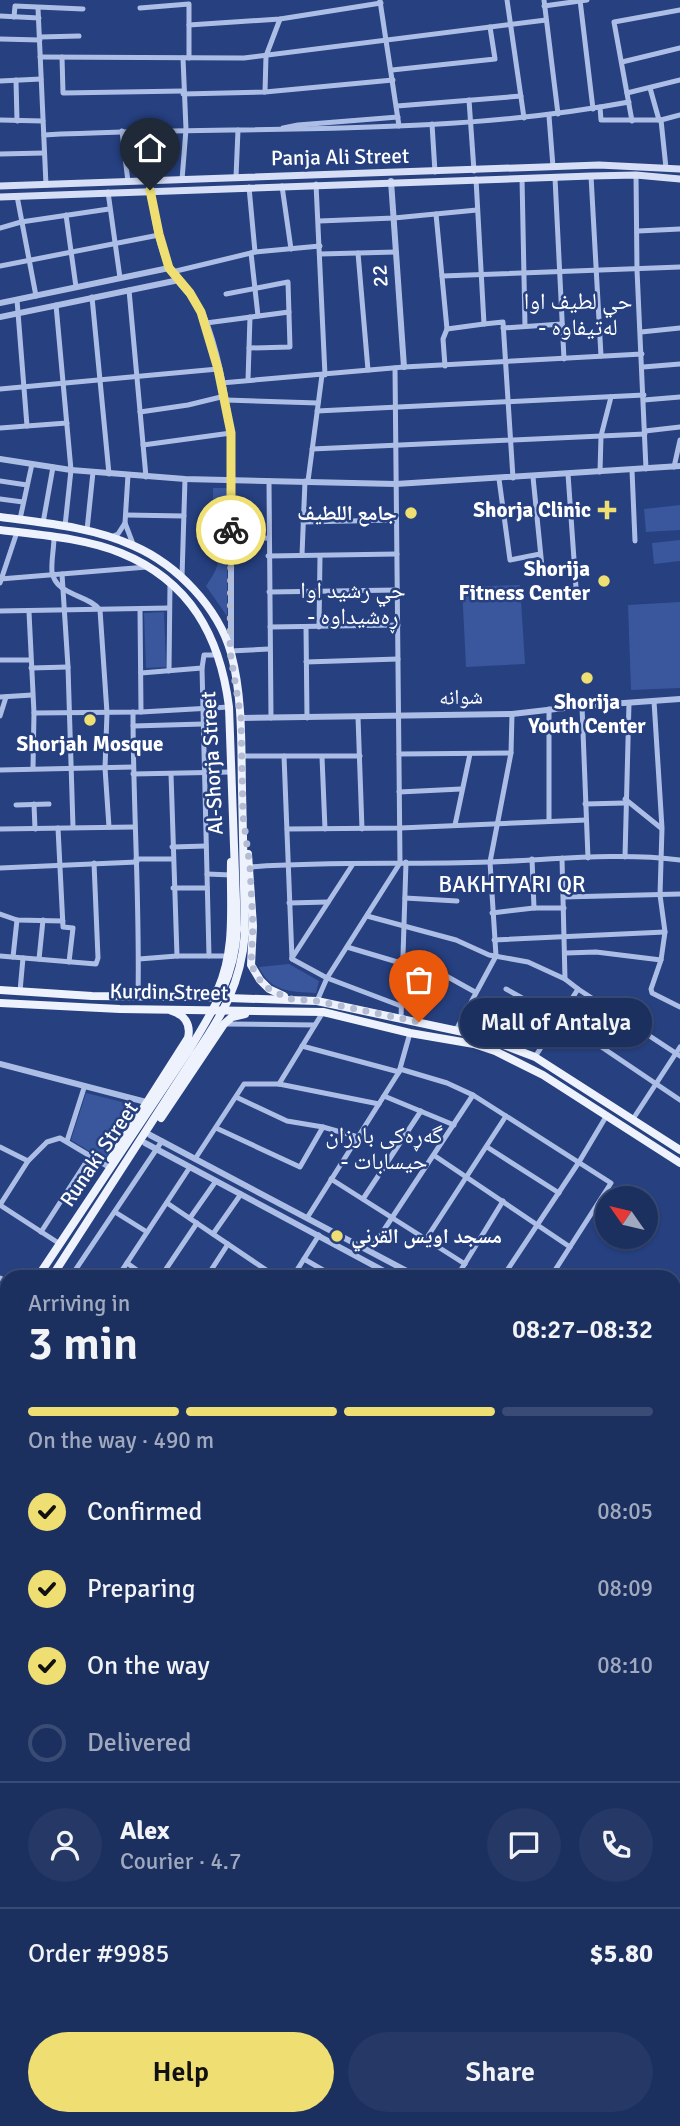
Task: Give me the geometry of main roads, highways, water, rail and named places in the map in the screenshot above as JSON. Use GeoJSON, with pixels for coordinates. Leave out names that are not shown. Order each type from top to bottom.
{"type":"FeatureCollection","features":[{"type":"Feature","properties":{"kind":"main road","name":"Panja Ali Street"},"geometry":{"type":"LineString","coordinates":[[0,197],[391,181],[553,167],[620,165],[680,169]]}},
{"type":"Feature","properties":{"kind":"main road","name":"Panja Ali Street"},"geometry":{"type":"LineString","coordinates":[[0,186],[435,172],[522,178],[636,175],[680,179]]}},
{"type":"Feature","properties":{"kind":"main road"},"geometry":{"type":"LineString","coordinates":[[149,181],[150,190]]}},
{"type":"Feature","properties":{"kind":"main road","name":"Al-Shorja Street"},"geometry":{"type":"LineString","coordinates":[[0,517],[87,530],[133,545],[182,577],[217,622],[230,651],[241,718],[242,931]]}},
{"type":"Feature","properties":{"kind":"main road"},"geometry":{"type":"LineString","coordinates":[[31,534],[38,522]]}},
{"type":"Feature","properties":{"kind":"main road","name":"Al-Shorja Street"},"geometry":{"type":"LineString","coordinates":[[0,530],[107,548],[150,567],[180,592],[208,629],[226,683],[229,707],[232,810],[242,931]]}},
{"type":"Feature","properties":{"kind":"main road"},"geometry":{"type":"LineString","coordinates":[[230,751],[241,753]]}},
{"type":"Feature","properties":{"kind":"main road"},"geometry":{"type":"LineString","coordinates":[[232,810],[232,921],[229,967],[234,973],[244,973],[251,965]]}},
{"type":"Feature","properties":{"kind":"main road"},"geometry":{"type":"LineString","coordinates":[[243,816],[250,867],[253,926],[251,965],[269,989],[290,999]]}},
{"type":"Feature","properties":{"kind":"main road"},"geometry":{"type":"LineString","coordinates":[[192,1053],[225,987],[242,931]]}},
{"type":"Feature","properties":{"kind":"main road"},"geometry":{"type":"LineString","coordinates":[[200,997],[217,991],[229,956]]}},
{"type":"Feature","properties":{"kind":"main road","name":"Kurdin Street"},"geometry":{"type":"LineString","coordinates":[[0,990],[138,997],[317,1001],[456,1030],[535,1057],[680,1150]]}},
{"type":"Feature","properties":{"kind":"main road","name":"Kurdin Street"},"geometry":{"type":"LineString","coordinates":[[0,1003],[162,1010],[323,1012],[410,1033],[474,1044],[495,1051],[544,1075],[680,1163]]}},
{"type":"Feature","properties":{"kind":"main road"},"geometry":{"type":"LineString","coordinates":[[162,1010],[176,1012],[184,1018],[188,1025],[188,1038]]}},
{"type":"Feature","properties":{"kind":"main road"},"geometry":{"type":"LineString","coordinates":[[115,1180],[147,1139],[224,1024],[238,1015],[266,1010]]}},
{"type":"Feature","properties":{"kind":"main road"},"geometry":{"type":"LineString","coordinates":[[95,1192],[107,1166],[188,1038],[193,1032],[201,1030],[214,1039]]}},
{"type":"Feature","properties":{"kind":"main road"},"geometry":{"type":"LineString","coordinates":[[474,1044],[477,1035]]}},
{"type":"Feature","properties":{"kind":"main road","name":"Runaki Street"},"geometry":{"type":"LineString","coordinates":[[56,1270],[115,1180],[192,1053]]}},
{"type":"Feature","properties":{"kind":"main road","name":"Runaki Street"},"geometry":{"type":"LineString","coordinates":[[43,1270],[192,1053]]}},
{"type":"Feature","properties":{"kind":"main road"},"geometry":{"type":"LineString","coordinates":[[49,1261],[58,1267]]}},
{"type":"Feature","properties":{"kind":"place","name":"Shorja Clinic"},"geometry":{"type":"Point","coordinates":[607,510]}},
{"type":"Feature","properties":{"kind":"place","name":"جامع اللطيف"},"geometry":{"type":"Point","coordinates":[411,513]}},
{"type":"Feature","properties":{"kind":"place","name":"Shorija Fitness Center"},"geometry":{"type":"Point","coordinates":[604,581]}},
{"type":"Feature","properties":{"kind":"place","name":"Shorija Youth Center"},"geometry":{"type":"Point","coordinates":[587,678]}},
{"type":"Feature","properties":{"kind":"place","name":"Shorjah Mosque"},"geometry":{"type":"Point","coordinates":[90,720]}},
{"type":"Feature","properties":{"kind":"place","name":"Mall of Antalya"},"geometry":{"type":"Point","coordinates":[419,1022]}},
{"type":"Feature","properties":{"kind":"place","name":"مسجد اويس القرني"},"geometry":{"type":"Point","coordinates":[337,1236]}},
{"type":"Feature","properties":{"kind":"district","name":"حي لطيف اوا - لەتیفاوە"},"geometry":{"type":"Point","coordinates":[578,314]}},
{"type":"Feature","properties":{"kind":"district","name":"حي رشيد اوا - ڕەشیداوە"},"geometry":{"type":"Point","coordinates":[353,603]}},
{"type":"Feature","properties":{"kind":"district","name":"BAKHTYARI QR"},"geometry":{"type":"Point","coordinates":[512,884]}},
{"type":"Feature","properties":{"kind":"district","name":"گەڕەکی بارزان - حیسابات"},"geometry":{"type":"Point","coordinates":[384,1148]}}]}
